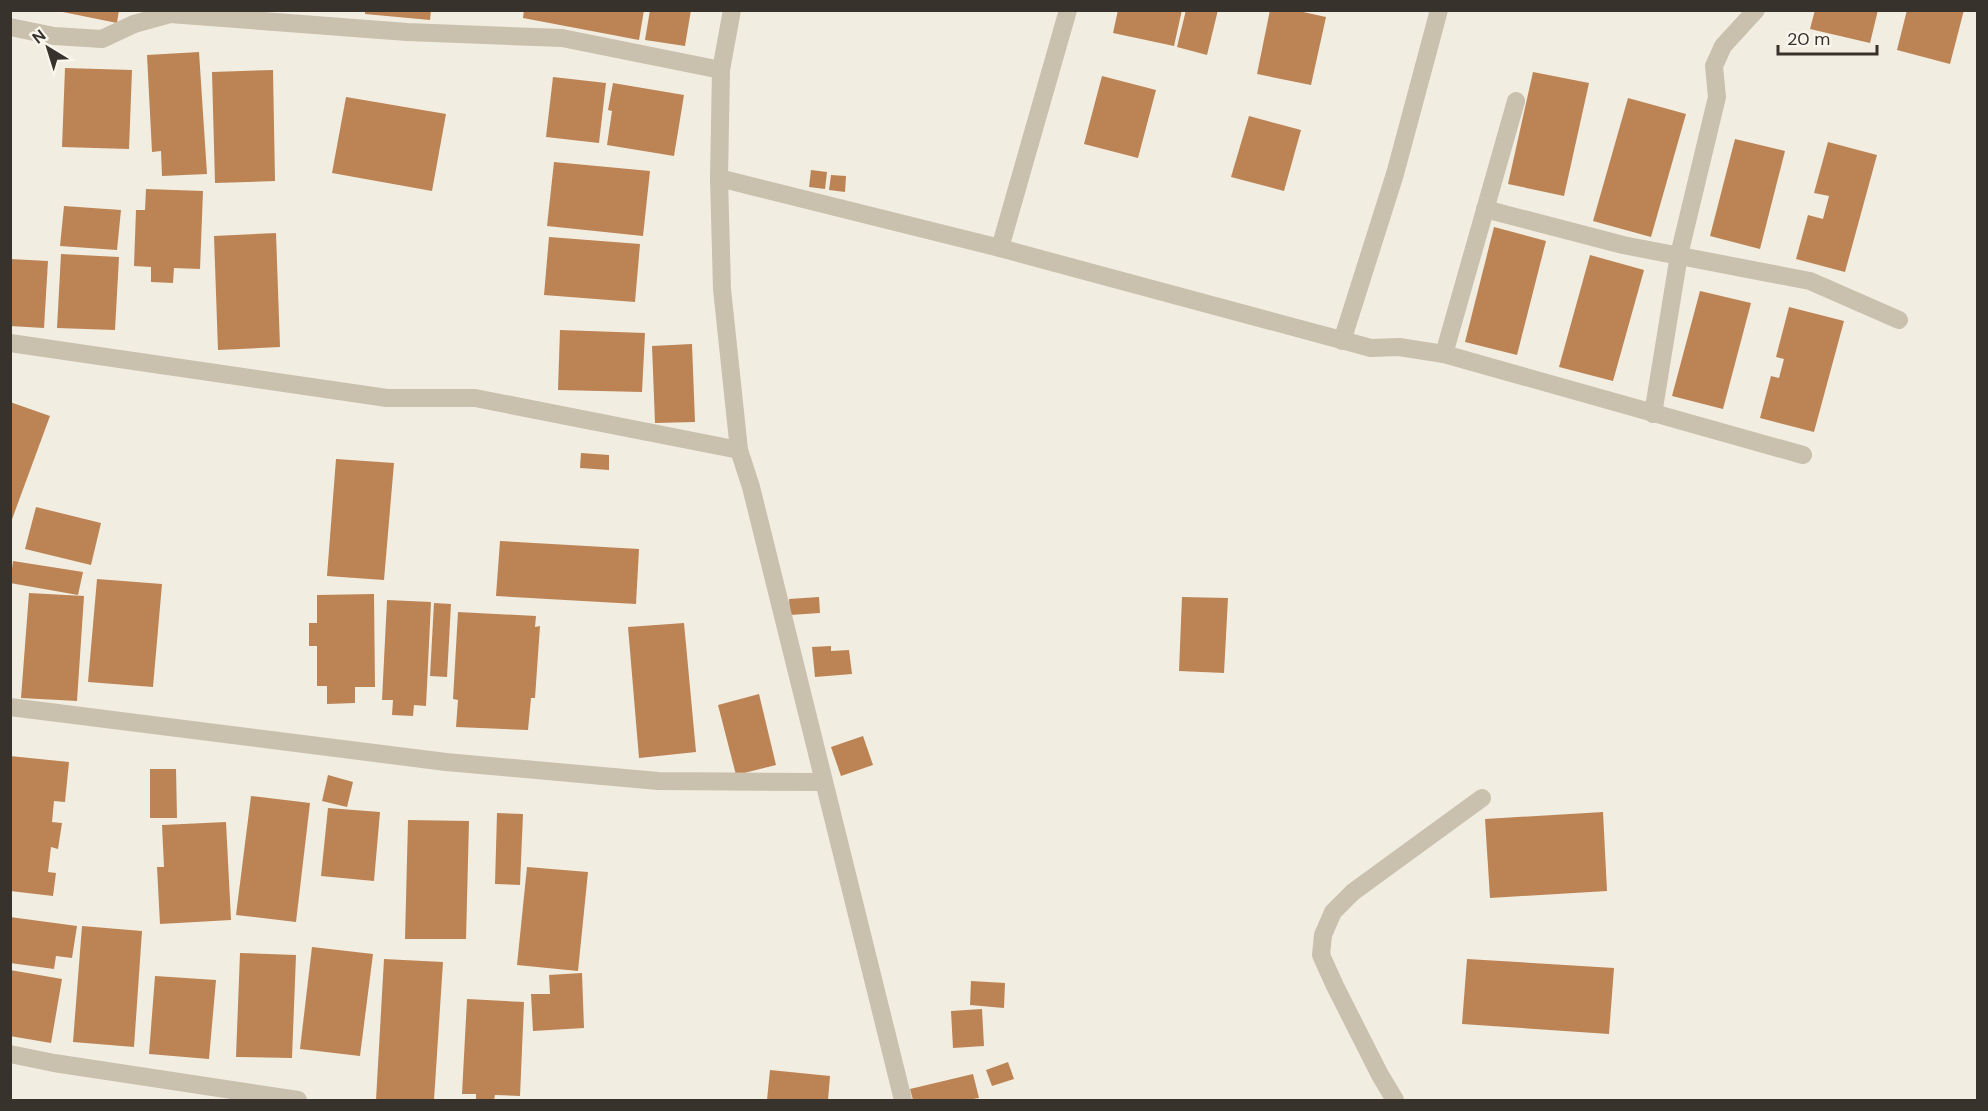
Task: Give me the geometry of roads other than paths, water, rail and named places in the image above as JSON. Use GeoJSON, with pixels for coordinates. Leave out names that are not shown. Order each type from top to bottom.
{"type":"FeatureCollection","features":[{"type":"Feature","properties":{"kind":"street"},"geometry":{"type":"LineString","coordinates":[[732,10],[721,70],[719,178],[722,289],[739,450],[751,487],[903,1101]]}},
{"type":"Feature","properties":{"kind":"street"},"geometry":{"type":"LineString","coordinates":[[1000,249],[1068,10]]}},
{"type":"Feature","properties":{"kind":"street"},"geometry":{"type":"LineString","coordinates":[[1342,341],[1395,174],[1439,10]]}},
{"type":"Feature","properties":{"kind":"street"},"geometry":{"type":"LineString","coordinates":[[1653,414],[1679,255],[1717,97],[1714,66],[1723,46],[1756,10]]}},
{"type":"Feature","properties":{"kind":"street"},"geometry":{"type":"LineString","coordinates":[[10,27],[54,36],[102,39],[134,24],[170,14],[407,32],[562,38],[721,70]]}},
{"type":"Feature","properties":{"kind":"street"},"geometry":{"type":"LineString","coordinates":[[1444,354],[1516,102]]}},
{"type":"Feature","properties":{"kind":"street"},"geometry":{"type":"LineString","coordinates":[[719,178],[1000,249],[1342,341],[1371,348],[1399,347],[1444,354],[1803,455]]}},
{"type":"Feature","properties":{"kind":"street"},"geometry":{"type":"LineString","coordinates":[[1485,209],[1623,245],[1810,282],[1899,320]]}},
{"type":"Feature","properties":{"kind":"street"},"geometry":{"type":"LineString","coordinates":[[10,343],[387,398],[475,398],[739,450]]}},
{"type":"Feature","properties":{"kind":"street"},"geometry":{"type":"LineString","coordinates":[[10,706],[482,765],[658,781],[823,782]]}},
{"type":"Feature","properties":{"kind":"street"},"geometry":{"type":"LineString","coordinates":[[1395,1101],[1380,1076],[1321,955],[1323,935],[1334,912],[1353,892],[1482,798]]}},
{"type":"Feature","properties":{"kind":"street"},"geometry":{"type":"LineString","coordinates":[[10,1054],[298,1101]]}}]}
